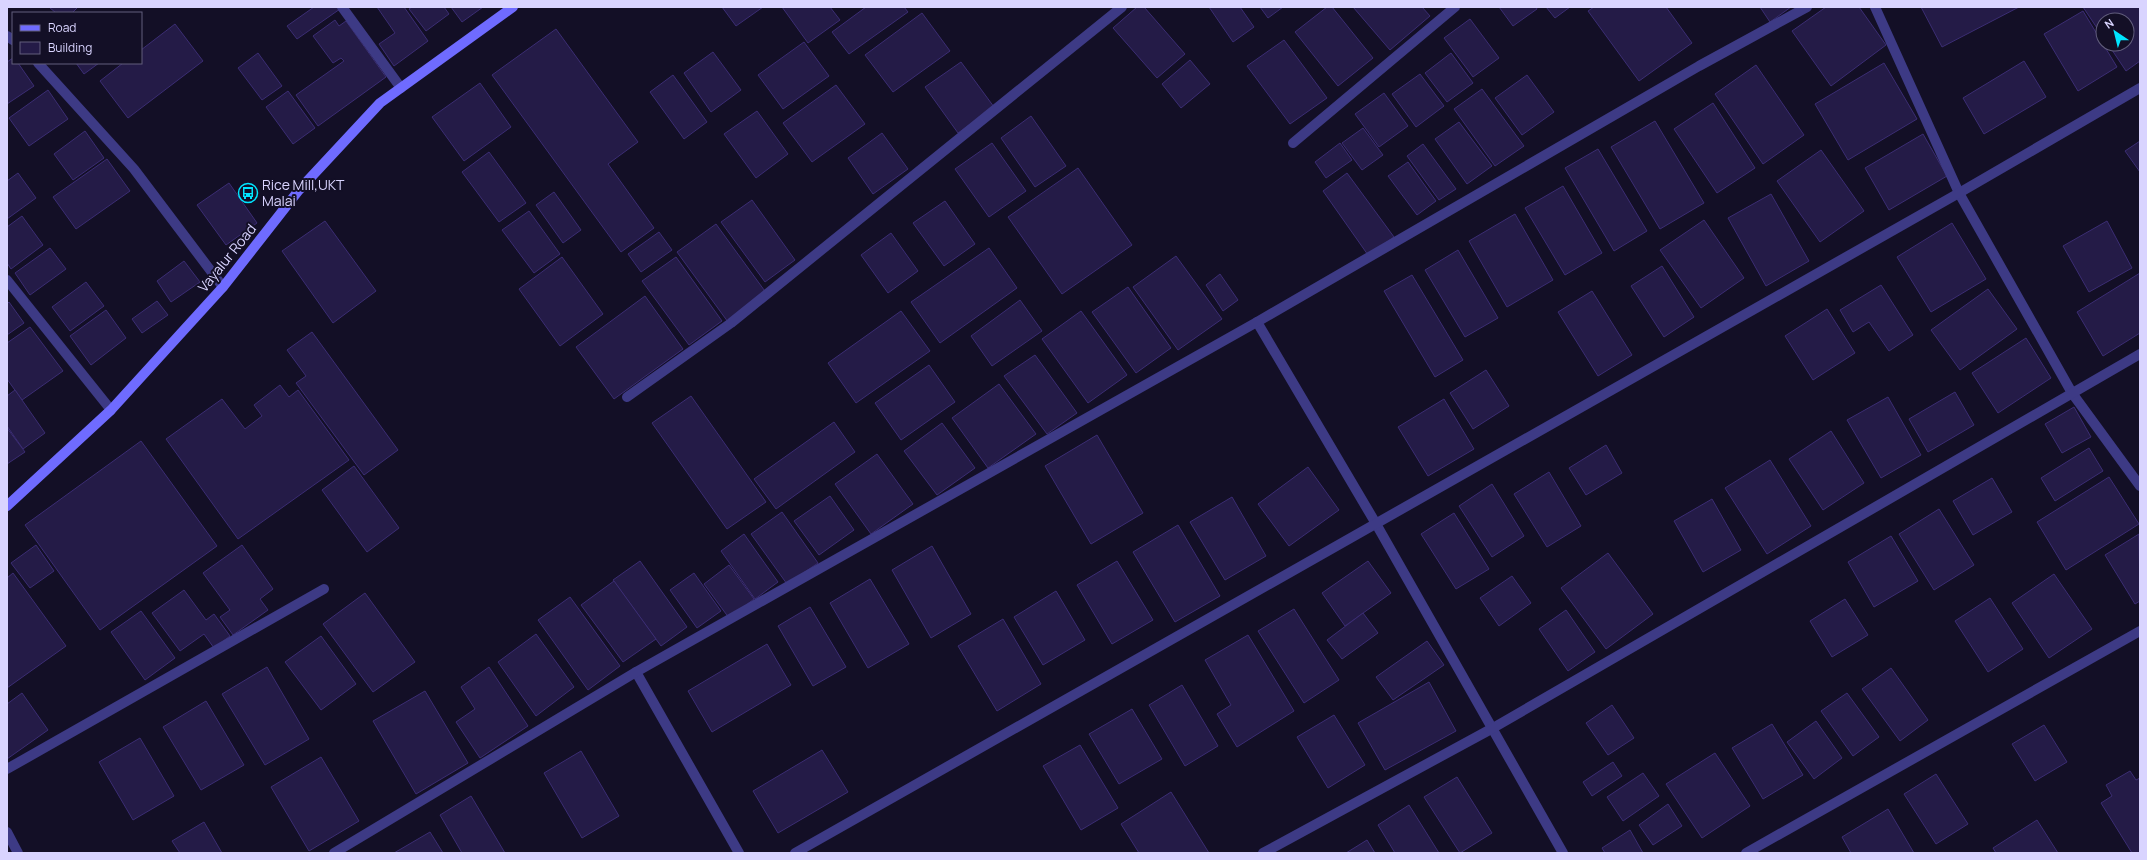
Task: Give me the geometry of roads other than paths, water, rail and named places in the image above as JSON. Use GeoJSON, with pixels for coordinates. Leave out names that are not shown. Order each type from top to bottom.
{"type":"FeatureCollection","features":[{"type":"Feature","properties":{"kind":"main road","name":"Vayalur Road"},"geometry":{"type":"LineString","coordinates":[[7,506],[111,410],[223,287],[299,190],[380,103],[511,8]]}},
{"type":"Feature","properties":{"kind":"street"},"geometry":{"type":"LineString","coordinates":[[342,7],[401,88]]}},
{"type":"Feature","properties":{"kind":"street"},"geometry":{"type":"LineString","coordinates":[[626,397],[731,323],[1122,7]]}},
{"type":"Feature","properties":{"kind":"street"},"geometry":{"type":"LineString","coordinates":[[1293,143],[1455,7]]}},
{"type":"Feature","properties":{"kind":"street"},"geometry":{"type":"LineString","coordinates":[[334,853],[636,672],[1257,322],[1699,66],[1807,7]]}},
{"type":"Feature","properties":{"kind":"street"},"geometry":{"type":"LineString","coordinates":[[1876,7],[1959,193],[2072,393],[2140,486]]}},
{"type":"Feature","properties":{"kind":"street"},"geometry":{"type":"LineString","coordinates":[[39,64],[134,169],[223,287]]}},
{"type":"Feature","properties":{"kind":"street"},"geometry":{"type":"LineString","coordinates":[[794,853],[1375,522],[1959,193],[2140,88]]}},
{"type":"Feature","properties":{"kind":"street"},"geometry":{"type":"LineString","coordinates":[[7,280],[111,410]]}},
{"type":"Feature","properties":{"kind":"street"},"geometry":{"type":"LineString","coordinates":[[1257,322],[1375,522],[1563,853]]}},
{"type":"Feature","properties":{"kind":"street"},"geometry":{"type":"LineString","coordinates":[[1263,853],[1493,728],[2140,354]]}},
{"type":"Feature","properties":{"kind":"street"},"geometry":{"type":"LineString","coordinates":[[7,769],[324,589]]}},
{"type":"Feature","properties":{"kind":"street"},"geometry":{"type":"LineString","coordinates":[[1746,853],[2140,631]]}},
{"type":"Feature","properties":{"kind":"street"},"geometry":{"type":"LineString","coordinates":[[636,672],[739,853]]}},
{"type":"Feature","properties":{"kind":"street"},"geometry":{"type":"LineString","coordinates":[[7,832],[18,853]]}},
{"type":"Feature","properties":{"kind":"place","name":"Rice Mill,UKT Malai"},"geometry":{"type":"Point","coordinates":[248,193]}}]}
